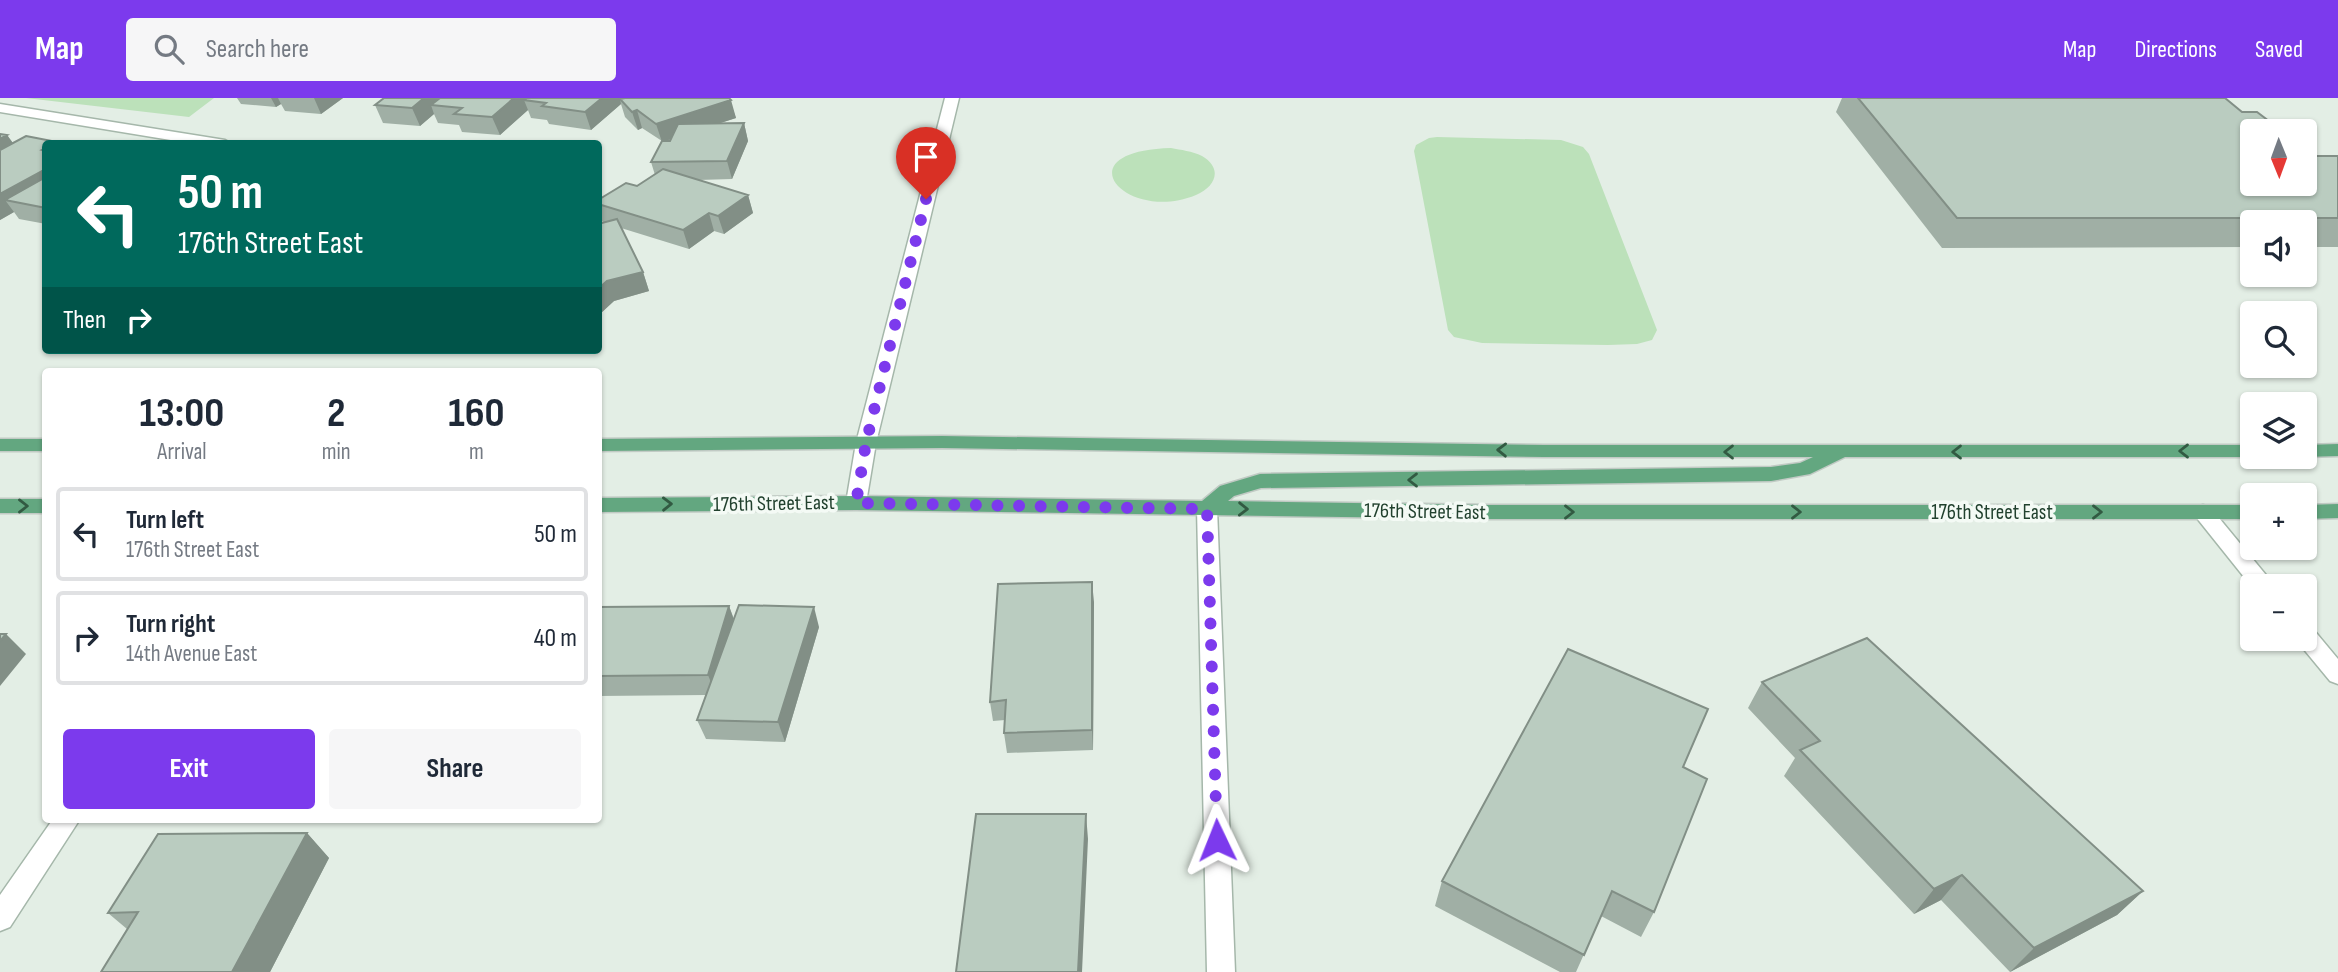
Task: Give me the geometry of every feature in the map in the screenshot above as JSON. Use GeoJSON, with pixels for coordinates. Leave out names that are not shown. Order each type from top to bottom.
{"type":"FeatureCollection","features":[{"type":"Feature","properties":{"kind":"main road"},"geometry":{"type":"LineString","coordinates":[[602,445],[866,443],[1844,452],[2240,451]]}},
{"type":"Feature","properties":{"kind":"main road"},"geometry":{"type":"LineString","coordinates":[[0,445],[42,445]]}},
{"type":"Feature","properties":{"kind":"main road"},"geometry":{"type":"LineString","coordinates":[[2317,451],[2338,450]]}},
{"type":"Feature","properties":{"kind":"main road"},"geometry":{"type":"LineString","coordinates":[[1207,509],[1227,491],[1260,481],[1548,480],[1771,474],[1803,469],[1844,452]]}},
{"type":"Feature","properties":{"kind":"main road","name":"176th Street East"},"geometry":{"type":"LineString","coordinates":[[602,505],[856,503],[1488,512],[2240,512]]}},
{"type":"Feature","properties":{"kind":"main road"},"geometry":{"type":"LineString","coordinates":[[0,506],[42,506]]}},
{"type":"Feature","properties":{"kind":"main road"},"geometry":{"type":"LineString","coordinates":[[2317,512],[2338,511]]}},
{"type":"Feature","properties":{"kind":"street"},"geometry":{"type":"LineString","coordinates":[[856,503],[866,443],[951,98]]}},
{"type":"Feature","properties":{"kind":"street"},"geometry":{"type":"LineString","coordinates":[[0,108],[200,140]]}},
{"type":"Feature","properties":{"kind":"street"},"geometry":{"type":"LineString","coordinates":[[1207,509],[1221,972]]}},
{"type":"Feature","properties":{"kind":"street"},"geometry":{"type":"LineString","coordinates":[[2203,512],[2254,574]]}},
{"type":"Feature","properties":{"kind":"street"},"geometry":{"type":"LineString","coordinates":[[2317,650],[2338,675]]}},
{"type":"Feature","properties":{"kind":"street"},"geometry":{"type":"LineString","coordinates":[[0,918],[64,823]]}},
{"type":"Feature","properties":{"kind":"green space"},"geometry":{"type":"Polygon","coordinates":[[[26,98],[214,98],[189,117],[26,98]]]}},
{"type":"Feature","properties":{"kind":"green space"},"geometry":{"type":"Polygon","coordinates":[[[1437,137],[1561,140],[1583,147],[1589,154],[1657,330],[1652,340],[1637,344],[1608,345],[1482,343],[1454,337],[1448,330],[1414,151],[1416,145],[1437,137]]]}},
{"type":"Feature","properties":{"kind":"green space"},"geometry":{"type":"Polygon","coordinates":[[[1171,148],[1202,156],[1213,166],[1214,177],[1203,192],[1170,201],[1147,200],[1128,194],[1116,184],[1112,172],[1119,161],[1138,152],[1171,148]]]}},
{"type":"Feature","properties":{"kind":"building"},"geometry":{"type":"Polygon","coordinates":[[[384,98],[424,98],[412,108],[375,105],[384,98]]]}},
{"type":"Feature","properties":{"kind":"building"},"geometry":{"type":"Polygon","coordinates":[[[440,98],[514,98],[492,117],[454,114],[462,108],[431,105],[440,98]]]}},
{"type":"Feature","properties":{"kind":"building"},"geometry":{"type":"Polygon","coordinates":[[[602,98],[585,112],[542,106],[546,103],[524,100],[602,98]]]}},
{"type":"Feature","properties":{"kind":"building"},"geometry":{"type":"Polygon","coordinates":[[[1858,98],[2225,98],[2242,112],[2257,112],[2266,119],[2240,119],[2240,196],[2317,196],[2317,156],[2338,156],[2338,218],[2317,218],[2317,210],[2240,210],[2240,218],[1957,218],[1858,98]]]}},
{"type":"Feature","properties":{"kind":"building"},"geometry":{"type":"Polygon","coordinates":[[[620,99],[731,100],[656,124],[637,110],[632,112],[620,99]]]}},
{"type":"Feature","properties":{"kind":"building"},"geometry":{"type":"Polygon","coordinates":[[[744,123],[727,161],[651,162],[662,141],[670,141],[678,124],[744,123]]]}},
{"type":"Feature","properties":{"kind":"building"},"geometry":{"type":"Polygon","coordinates":[[[26,136],[47,140],[42,140],[42,171],[0,194],[0,150],[26,136]]]}},
{"type":"Feature","properties":{"kind":"building"},"geometry":{"type":"Polygon","coordinates":[[[663,169],[748,195],[718,216],[709,213],[683,230],[602,205],[602,198],[626,183],[637,186],[663,169]]]}},
{"type":"Feature","properties":{"kind":"building"},"geometry":{"type":"Polygon","coordinates":[[[42,179],[42,207],[5,200],[42,179]]]}},
{"type":"Feature","properties":{"kind":"building"},"geometry":{"type":"Polygon","coordinates":[[[617,219],[643,272],[607,281],[602,285],[602,223],[617,219]]]}},
{"type":"Feature","properties":{"kind":"building"},"geometry":{"type":"Polygon","coordinates":[[[1092,582],[1092,730],[1004,733],[1006,700],[990,702],[998,584],[1092,582]]]}},
{"type":"Feature","properties":{"kind":"building"},"geometry":{"type":"Polygon","coordinates":[[[739,605],[814,607],[778,722],[697,720],[739,605]]]}},
{"type":"Feature","properties":{"kind":"building"},"geometry":{"type":"Polygon","coordinates":[[[729,606],[708,675],[602,676],[602,607],[729,606]]]}},
{"type":"Feature","properties":{"kind":"building"},"geometry":{"type":"Polygon","coordinates":[[[1867,638],[2143,891],[2034,948],[1962,875],[1934,889],[1800,750],[1820,741],[1762,682],[1867,638]]]}},
{"type":"Feature","properties":{"kind":"building"},"geometry":{"type":"Polygon","coordinates":[[[1568,649],[1708,709],[1683,767],[1707,779],[1654,912],[1612,891],[1584,955],[1442,881],[1568,649]]]}},
{"type":"Feature","properties":{"kind":"building"},"geometry":{"type":"Polygon","coordinates":[[[976,814],[1086,814],[1078,972],[956,972],[976,814]]]}},
{"type":"Feature","properties":{"kind":"building"},"geometry":{"type":"Polygon","coordinates":[[[307,833],[232,972],[101,972],[138,912],[108,913],[158,834],[307,833]]]}},
{"type":"Feature","properties":{"kind":"route"},"geometry":{"type":"LineString","coordinates":[[926,199],[866,443],[856,503],[1207,509],[1217,840]]}}]}
